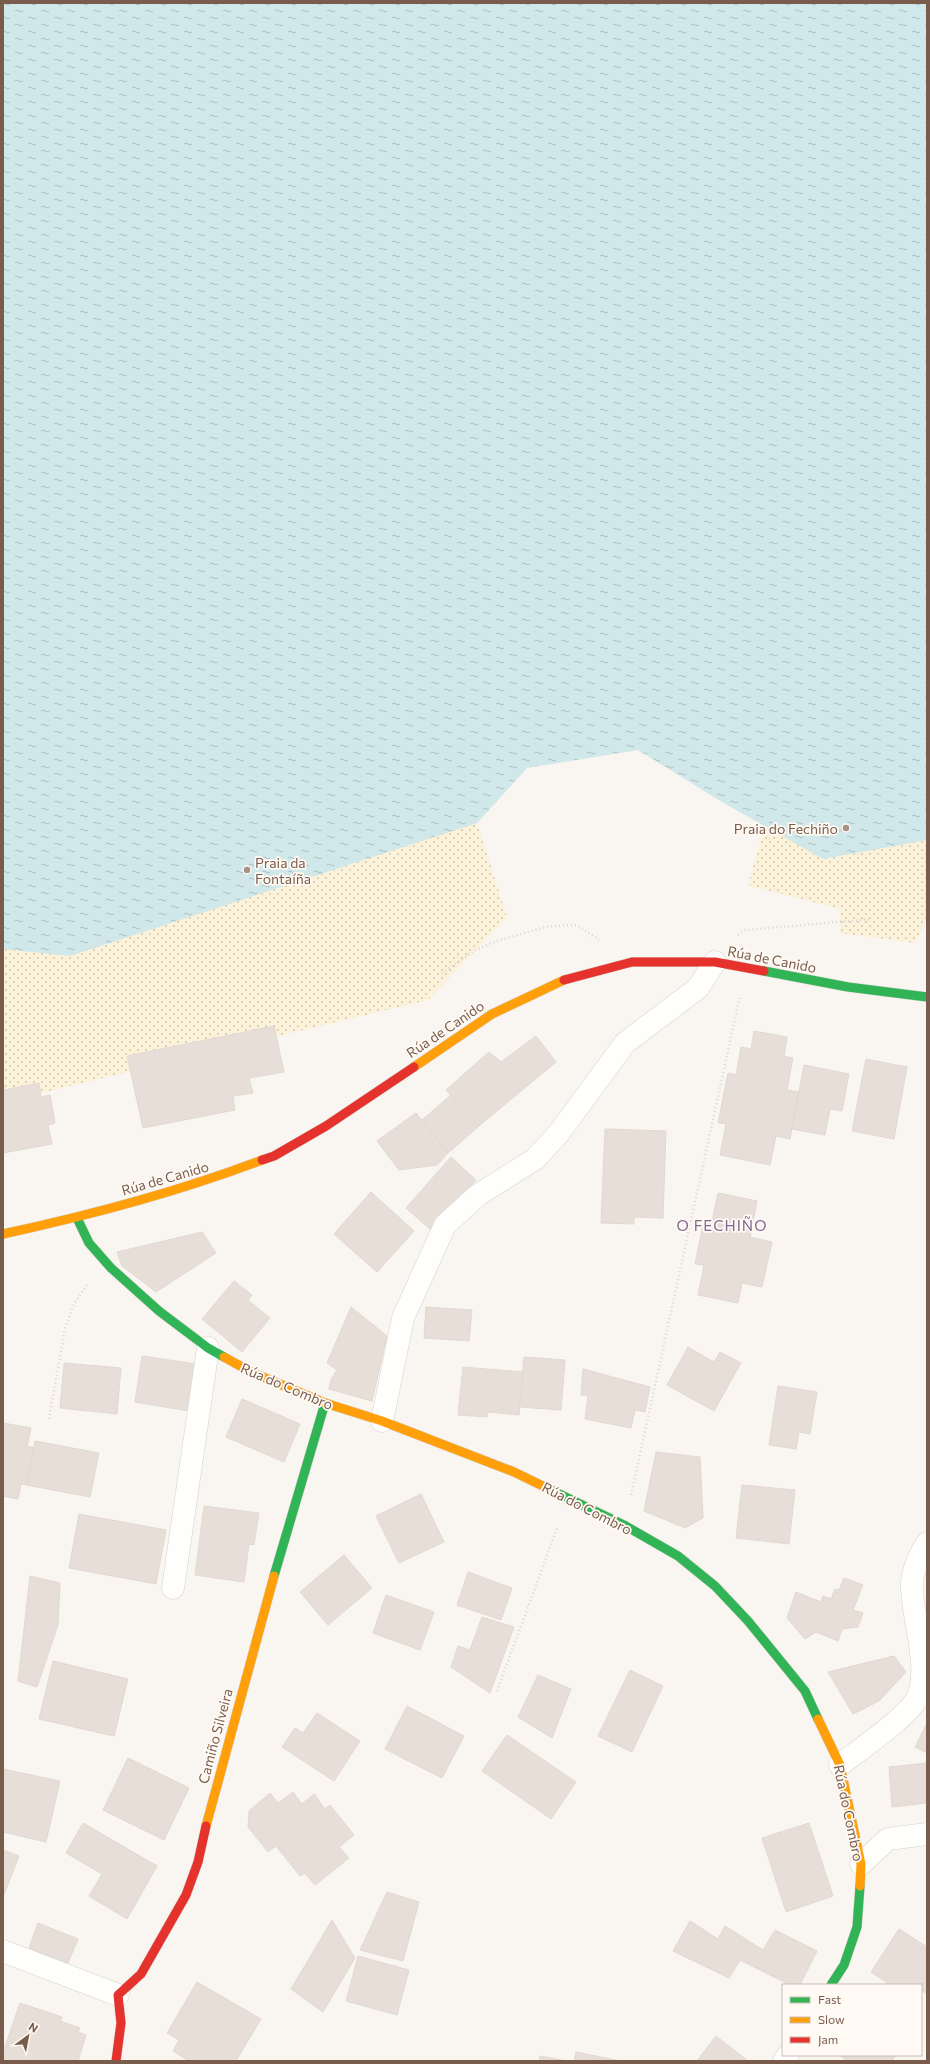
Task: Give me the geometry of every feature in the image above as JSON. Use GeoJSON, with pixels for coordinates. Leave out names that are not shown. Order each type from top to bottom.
{"type":"FeatureCollection","features":[{"type":"Feature","properties":{"kind":"street","name":"Rúa de Canido"},"geometry":{"type":"LineString","coordinates":[[3,1234],[77,1218],[220,1176],[274,1156],[326,1126],[492,1014],[567,979],[632,962],[715,962],[848,987],[927,998]]}},
{"type":"Feature","properties":{"kind":"street"},"geometry":{"type":"LineString","coordinates":[[382,1421],[403,1318],[445,1225],[478,1195],[535,1159],[559,1133],[625,1043],[698,988],[715,962]]}},
{"type":"Feature","properties":{"kind":"street","name":"Rúa do Combro"},"geometry":{"type":"LineString","coordinates":[[77,1218],[89,1243],[111,1268],[159,1311],[208,1348],[250,1372],[325,1403],[382,1421],[514,1472],[624,1525],[678,1556],[714,1586],[734,1606],[805,1692],[840,1765],[861,1864],[857,1927],[844,1965],[832,1984]]}},
{"type":"Feature","properties":{"kind":"street"},"geometry":{"type":"LineString","coordinates":[[173,1588],[208,1348]]}},
{"type":"Feature","properties":{"kind":"street","name":"Camiño Silveira"},"geometry":{"type":"LineString","coordinates":[[118,1995],[141,1974],[186,1895],[198,1862],[213,1795],[266,1601],[325,1403]]}},
{"type":"Feature","properties":{"kind":"street"},"geometry":{"type":"LineString","coordinates":[[840,1765],[907,1712],[918,1696],[924,1670],[911,1587],[917,1560],[927,1543]]}},
{"type":"Feature","properties":{"kind":"street"},"geometry":{"type":"LineString","coordinates":[[861,1864],[888,1839],[927,1834]]}},
{"type":"Feature","properties":{"kind":"street"},"geometry":{"type":"LineString","coordinates":[[3,1951],[118,1995],[121,2023],[116,2061]]}},
{"type":"Feature","properties":{"kind":"path"},"geometry":{"type":"LineString","coordinates":[[735,937],[745,930],[872,920]]}},
{"type":"Feature","properties":{"kind":"path"},"geometry":{"type":"LineString","coordinates":[[442,973],[476,950],[499,940],[550,926],[577,925],[600,940]]}},
{"type":"Feature","properties":{"kind":"path"},"geometry":{"type":"LineString","coordinates":[[630,1500],[739,1004]]}},
{"type":"Feature","properties":{"kind":"path"},"geometry":{"type":"LineString","coordinates":[[49,1419],[65,1329],[73,1306],[90,1280]]}},
{"type":"Feature","properties":{"kind":"path"},"geometry":{"type":"LineString","coordinates":[[497,1691],[560,1522]]}},
{"type":"Feature","properties":{"kind":"sand","name":"Praia do Fechiño"},"geometry":{"type":"Polygon","coordinates":[[[789,739],[927,763],[927,918],[915,943],[840,933],[840,909],[748,885],[789,739]]]}},
{"type":"Feature","properties":{"kind":"sand","name":"Praia da Fontaíña"},"geometry":{"type":"Polygon","coordinates":[[[3,800],[477,823],[507,917],[428,1000],[28,1096],[3,1100],[3,800]]]}},
{"type":"Feature","properties":{"kind":"water"},"geometry":{"type":"Polygon","coordinates":[[[3,3],[927,3],[927,840],[823,859],[722,802],[638,750],[527,768],[477,823],[70,956],[3,949],[3,3]]]}},
{"type":"Feature","properties":{"kind":"building"},"geometry":{"type":"Polygon","coordinates":[[[274,1026],[284,1072],[249,1078],[253,1093],[233,1096],[235,1110],[143,1128],[127,1056],[274,1026]]]}},
{"type":"Feature","properties":{"kind":"building"},"geometry":{"type":"Polygon","coordinates":[[[754,1031],[787,1037],[784,1056],[793,1058],[787,1090],[799,1092],[790,1139],[776,1136],[770,1165],[720,1155],[726,1124],[718,1123],[728,1073],[736,1075],[741,1047],[751,1049],[754,1031]]]}},
{"type":"Feature","properties":{"kind":"building"},"geometry":{"type":"Polygon","coordinates":[[[536,1036],[556,1062],[479,1126],[446,1090],[489,1052],[501,1062],[536,1036]]]}},
{"type":"Feature","properties":{"kind":"building"},"geometry":{"type":"Polygon","coordinates":[[[866,1059],[907,1067],[894,1139],[852,1131],[866,1059]]]}},
{"type":"Feature","properties":{"kind":"building"},"geometry":{"type":"Polygon","coordinates":[[[804,1065],[849,1074],[842,1111],[830,1109],[825,1135],[792,1129],[804,1065]]]}},
{"type":"Feature","properties":{"kind":"building"},"geometry":{"type":"Polygon","coordinates":[[[3,1083],[5,1090],[39,1083],[41,1097],[50,1095],[55,1123],[48,1125],[52,1144],[3,1153],[3,1083]]]}},
{"type":"Feature","properties":{"kind":"building"},"geometry":{"type":"Polygon","coordinates":[[[451,1095],[479,1126],[448,1153],[422,1120],[451,1095]]]}},
{"type":"Feature","properties":{"kind":"building"},"geometry":{"type":"Polygon","coordinates":[[[416,1113],[448,1153],[437,1165],[399,1170],[377,1141],[416,1113]]]}},
{"type":"Feature","properties":{"kind":"building"},"geometry":{"type":"Polygon","coordinates":[[[605,1129],[666,1131],[663,1218],[634,1217],[634,1224],[601,1223],[605,1129]]]}},
{"type":"Feature","properties":{"kind":"building"},"geometry":{"type":"Polygon","coordinates":[[[451,1157],[476,1180],[431,1230],[406,1208],[451,1157]]]}},
{"type":"Feature","properties":{"kind":"building"},"geometry":{"type":"Polygon","coordinates":[[[371,1192],[414,1231],[377,1272],[334,1234],[371,1192]]]}},
{"type":"Feature","properties":{"kind":"building"},"geometry":{"type":"Polygon","coordinates":[[[718,1193],[757,1201],[750,1237],[772,1242],[762,1287],[742,1283],[738,1303],[698,1295],[704,1265],[695,1264],[704,1220],[712,1222],[718,1193]]]}},
{"type":"Feature","properties":{"kind":"building"},"geometry":{"type":"Polygon","coordinates":[[[202,1232],[216,1253],[156,1292],[122,1266],[117,1252],[202,1232]]]}},
{"type":"Feature","properties":{"kind":"building"},"geometry":{"type":"Polygon","coordinates":[[[234,1281],[252,1295],[248,1300],[270,1318],[242,1352],[202,1319],[234,1281]]]}},
{"type":"Feature","properties":{"kind":"building"},"geometry":{"type":"Polygon","coordinates":[[[351,1307],[387,1336],[372,1401],[329,1389],[331,1380],[337,1370],[327,1363],[351,1307]]]}},
{"type":"Feature","properties":{"kind":"building"},"geometry":{"type":"Polygon","coordinates":[[[426,1307],[472,1310],[469,1341],[424,1338],[426,1307]]]}},
{"type":"Feature","properties":{"kind":"building"},"geometry":{"type":"Polygon","coordinates":[[[688,1347],[714,1362],[720,1352],[741,1363],[714,1411],[667,1385],[688,1347]]]}},
{"type":"Feature","properties":{"kind":"building"},"geometry":{"type":"Polygon","coordinates":[[[142,1356],[196,1364],[189,1411],[135,1402],[142,1356]]]}},
{"type":"Feature","properties":{"kind":"building"},"geometry":{"type":"Polygon","coordinates":[[[524,1357],[565,1360],[561,1410],[519,1407],[524,1357]]]}},
{"type":"Feature","properties":{"kind":"building"},"geometry":{"type":"Polygon","coordinates":[[[64,1363],[121,1368],[117,1414],[60,1408],[64,1363]]]}},
{"type":"Feature","properties":{"kind":"building"},"geometry":{"type":"Polygon","coordinates":[[[463,1367],[523,1372],[519,1415],[488,1412],[487,1417],[458,1415],[463,1367]]]}},
{"type":"Feature","properties":{"kind":"building"},"geometry":{"type":"Polygon","coordinates":[[[583,1369],[650,1387],[645,1412],[635,1410],[631,1428],[585,1419],[588,1395],[581,1395],[583,1369]]]}},
{"type":"Feature","properties":{"kind":"building"},"geometry":{"type":"Polygon","coordinates":[[[778,1386],[817,1392],[810,1434],[799,1432],[796,1449],[769,1445],[778,1386]]]}},
{"type":"Feature","properties":{"kind":"building"},"geometry":{"type":"Polygon","coordinates":[[[242,1399],[300,1424],[284,1462],[226,1437],[242,1399]]]}},
{"type":"Feature","properties":{"kind":"building"},"geometry":{"type":"Polygon","coordinates":[[[3,1423],[31,1428],[27,1446],[34,1448],[27,1485],[21,1484],[18,1499],[3,1496],[3,1423]]]}},
{"type":"Feature","properties":{"kind":"building"},"geometry":{"type":"Polygon","coordinates":[[[35,1441],[99,1453],[90,1497],[27,1485],[35,1441]]]}},
{"type":"Feature","properties":{"kind":"building"},"geometry":{"type":"Polygon","coordinates":[[[656,1452],[700,1457],[703,1518],[685,1528],[644,1511],[656,1452]]]}},
{"type":"Feature","properties":{"kind":"building"},"geometry":{"type":"Polygon","coordinates":[[[742,1485],[795,1490],[789,1544],[736,1538],[742,1485]]]}},
{"type":"Feature","properties":{"kind":"building"},"geometry":{"type":"Polygon","coordinates":[[[421,1494],[444,1542],[399,1563],[376,1516],[421,1494]]]}},
{"type":"Feature","properties":{"kind":"building"},"geometry":{"type":"Polygon","coordinates":[[[204,1506],[259,1513],[254,1545],[249,1544],[244,1582],[195,1575],[204,1506]]]}},
{"type":"Feature","properties":{"kind":"building"},"geometry":{"type":"Polygon","coordinates":[[[79,1514],[166,1530],[156,1584],[69,1568],[79,1514]]]}},
{"type":"Feature","properties":{"kind":"building"},"geometry":{"type":"Polygon","coordinates":[[[344,1555],[372,1588],[328,1625],[300,1592],[344,1555]]]}},
{"type":"Feature","properties":{"kind":"building"},"geometry":{"type":"Polygon","coordinates":[[[468,1572],[512,1588],[501,1620],[457,1605],[468,1572]]]}},
{"type":"Feature","properties":{"kind":"building"},"geometry":{"type":"Polygon","coordinates":[[[30,1576],[60,1583],[58,1625],[37,1687],[18,1681],[30,1576]]]}},
{"type":"Feature","properties":{"kind":"building"},"geometry":{"type":"Polygon","coordinates":[[[844,1578],[863,1585],[853,1610],[863,1613],[858,1627],[842,1629],[838,1641],[816,1632],[805,1639],[787,1618],[796,1592],[821,1602],[823,1596],[831,1599],[835,1589],[839,1590],[844,1578]]]}},
{"type":"Feature","properties":{"kind":"building"},"geometry":{"type":"Polygon","coordinates":[[[386,1595],[434,1612],[420,1650],[373,1633],[386,1595]]]}},
{"type":"Feature","properties":{"kind":"building"},"geometry":{"type":"Polygon","coordinates":[[[482,1617],[514,1627],[490,1693],[451,1667],[458,1646],[470,1650],[482,1617]]]}},
{"type":"Feature","properties":{"kind":"building"},"geometry":{"type":"Polygon","coordinates":[[[894,1656],[906,1672],[879,1701],[853,1714],[828,1672],[894,1656]]]}},
{"type":"Feature","properties":{"kind":"building"},"geometry":{"type":"Polygon","coordinates":[[[53,1661],[128,1679],[114,1736],[39,1719],[53,1661]]]}},
{"type":"Feature","properties":{"kind":"building"},"geometry":{"type":"Polygon","coordinates":[[[630,1670],[663,1686],[632,1752],[598,1736],[630,1670]]]}},
{"type":"Feature","properties":{"kind":"building"},"geometry":{"type":"Polygon","coordinates":[[[538,1675],[571,1689],[552,1738],[518,1717],[538,1675]]]}},
{"type":"Feature","properties":{"kind":"building"},"geometry":{"type":"Polygon","coordinates":[[[407,1706],[464,1736],[442,1778],[385,1749],[407,1706]]]}},
{"type":"Feature","properties":{"kind":"building"},"geometry":{"type":"Polygon","coordinates":[[[317,1713],[360,1741],[334,1781],[282,1747],[295,1728],[303,1733],[317,1713]]]}},
{"type":"Feature","properties":{"kind":"building"},"geometry":{"type":"Polygon","coordinates":[[[927,1723],[927,1753],[915,1747],[927,1723]]]}},
{"type":"Feature","properties":{"kind":"building"},"geometry":{"type":"Polygon","coordinates":[[[507,1735],[576,1782],[551,1819],[482,1771],[507,1735]]]}},
{"type":"Feature","properties":{"kind":"building"},"geometry":{"type":"Polygon","coordinates":[[[128,1758],[189,1788],[164,1840],[103,1810],[128,1758]]]}},
{"type":"Feature","properties":{"kind":"building"},"geometry":{"type":"Polygon","coordinates":[[[927,1763],[927,1803],[892,1807],[889,1767],[927,1763]]]}},
{"type":"Feature","properties":{"kind":"building"},"geometry":{"type":"Polygon","coordinates":[[[3,1769],[60,1781],[46,1842],[3,1832],[3,1769]]]}},
{"type":"Feature","properties":{"kind":"building"},"geometry":{"type":"Polygon","coordinates":[[[293,1792],[302,1804],[314,1794],[325,1809],[330,1805],[354,1835],[339,1847],[349,1858],[315,1885],[305,1873],[300,1876],[276,1846],[268,1852],[248,1827],[249,1811],[270,1793],[278,1803],[293,1792]]]}},
{"type":"Feature","properties":{"kind":"building"},"geometry":{"type":"Polygon","coordinates":[[[83,1823],[157,1866],[127,1919],[89,1896],[102,1874],[66,1853],[83,1823]]]}},
{"type":"Feature","properties":{"kind":"building"},"geometry":{"type":"Polygon","coordinates":[[[809,1823],[833,1896],[786,1912],[762,1838],[809,1823]]]}},
{"type":"Feature","properties":{"kind":"building"},"geometry":{"type":"Polygon","coordinates":[[[3,1850],[19,1856],[3,1897],[3,1850]]]}},
{"type":"Feature","properties":{"kind":"building"},"geometry":{"type":"Polygon","coordinates":[[[387,1892],[419,1902],[403,1961],[360,1950],[387,1892]]]}},
{"type":"Feature","properties":{"kind":"building"},"geometry":{"type":"Polygon","coordinates":[[[332,1920],[355,1958],[323,2012],[291,1989],[332,1920]]]}},
{"type":"Feature","properties":{"kind":"building"},"geometry":{"type":"Polygon","coordinates":[[[690,1921],[718,1939],[725,1926],[763,1950],[775,1930],[817,1951],[800,1984],[788,1984],[740,1960],[729,1978],[673,1951],[690,1921]]]}},
{"type":"Feature","properties":{"kind":"building"},"geometry":{"type":"Polygon","coordinates":[[[38,1923],[78,1939],[68,1963],[29,1948],[38,1923]]]}},
{"type":"Feature","properties":{"kind":"building"},"geometry":{"type":"Polygon","coordinates":[[[899,1929],[927,1947],[927,1994],[922,1991],[922,1984],[889,1984],[871,1972],[899,1929]]]}},
{"type":"Feature","properties":{"kind":"building"},"geometry":{"type":"Polygon","coordinates":[[[358,1956],[409,1970],[397,2015],[346,2001],[358,1956]]]}},
{"type":"Feature","properties":{"kind":"building"},"geometry":{"type":"Polygon","coordinates":[[[197,1982],[261,2019],[236,2061],[189,2061],[173,2051],[179,2040],[167,2033],[197,1982]]]}},
{"type":"Feature","properties":{"kind":"building"},"geometry":{"type":"Polygon","coordinates":[[[20,2003],[62,2017],[60,2021],[80,2028],[78,2032],[86,2035],[78,2061],[8,2061],[3,2059],[3,2052],[20,2003]]]}},
{"type":"Feature","properties":{"kind":"building"},"geometry":{"type":"Polygon","coordinates":[[[716,2036],[748,2061],[697,2061],[716,2036]]]}},
{"type":"Feature","properties":{"kind":"building"},"geometry":{"type":"Polygon","coordinates":[[[576,2052],[621,2061],[574,2061],[576,2052]]]}},
{"type":"Feature","properties":{"kind":"building"},"geometry":{"type":"Polygon","coordinates":[[[540,2056],[567,2061],[539,2061],[540,2056]]]}},
{"type":"Feature","properties":{"kind":"building"},"geometry":{"type":"Polygon","coordinates":[[[840,2056],[895,2056],[892,2061],[848,2061],[840,2056]]]}},
{"type":"Feature","properties":{"kind":"traffic: fast"},"geometry":{"type":"LineString","coordinates":[[764,971],[848,987],[927,997]]}},
{"type":"Feature","properties":{"kind":"traffic: fast"},"geometry":{"type":"LineString","coordinates":[[77,1218],[89,1243],[111,1268],[159,1311],[208,1348],[224,1357]]}},
{"type":"Feature","properties":{"kind":"traffic: fast"},"geometry":{"type":"LineString","coordinates":[[274,1576],[325,1403]]}},
{"type":"Feature","properties":{"kind":"traffic: fast"},"geometry":{"type":"LineString","coordinates":[[547,1488],[624,1525],[678,1556],[715,1586],[748,1621],[805,1691],[818,1719]]}},
{"type":"Feature","properties":{"kind":"traffic: fast"},"geometry":{"type":"LineString","coordinates":[[832,1984],[844,1965],[857,1927],[860,1886]]}},
{"type":"Feature","properties":{"kind":"traffic: slow"},"geometry":{"type":"LineString","coordinates":[[414,1067],[492,1014],[564,980]]}},
{"type":"Feature","properties":{"kind":"traffic: slow"},"geometry":{"type":"LineString","coordinates":[[3,1234],[134,1202],[230,1172],[262,1160]]}},
{"type":"Feature","properties":{"kind":"traffic: slow"},"geometry":{"type":"LineString","coordinates":[[224,1357],[251,1372],[325,1403],[382,1421],[514,1472],[547,1488]]}},
{"type":"Feature","properties":{"kind":"traffic: slow"},"geometry":{"type":"LineString","coordinates":[[206,1826],[274,1576]]}},
{"type":"Feature","properties":{"kind":"traffic: slow"},"geometry":{"type":"LineString","coordinates":[[818,1719],[840,1765],[861,1864],[860,1886]]}},
{"type":"Feature","properties":{"kind":"traffic: jam"},"geometry":{"type":"LineString","coordinates":[[564,980],[632,962],[715,962],[764,971]]}},
{"type":"Feature","properties":{"kind":"traffic: jam"},"geometry":{"type":"LineString","coordinates":[[262,1160],[274,1156],[326,1126],[414,1067]]}},
{"type":"Feature","properties":{"kind":"traffic: jam"},"geometry":{"type":"LineString","coordinates":[[116,2061],[121,2023],[118,1995],[141,1974],[186,1895],[198,1862],[206,1826]]}},
{"type":"Feature","properties":{"kind":"place","name":"Praia do Fechiño"},"geometry":{"type":"Point","coordinates":[846,828]}},
{"type":"Feature","properties":{"kind":"place","name":"Praia da Fontaíña"},"geometry":{"type":"Point","coordinates":[247,870]}},
{"type":"Feature","properties":{"kind":"district","name":"O FECHIÑO"},"geometry":{"type":"Point","coordinates":[722,1225]}}]}
